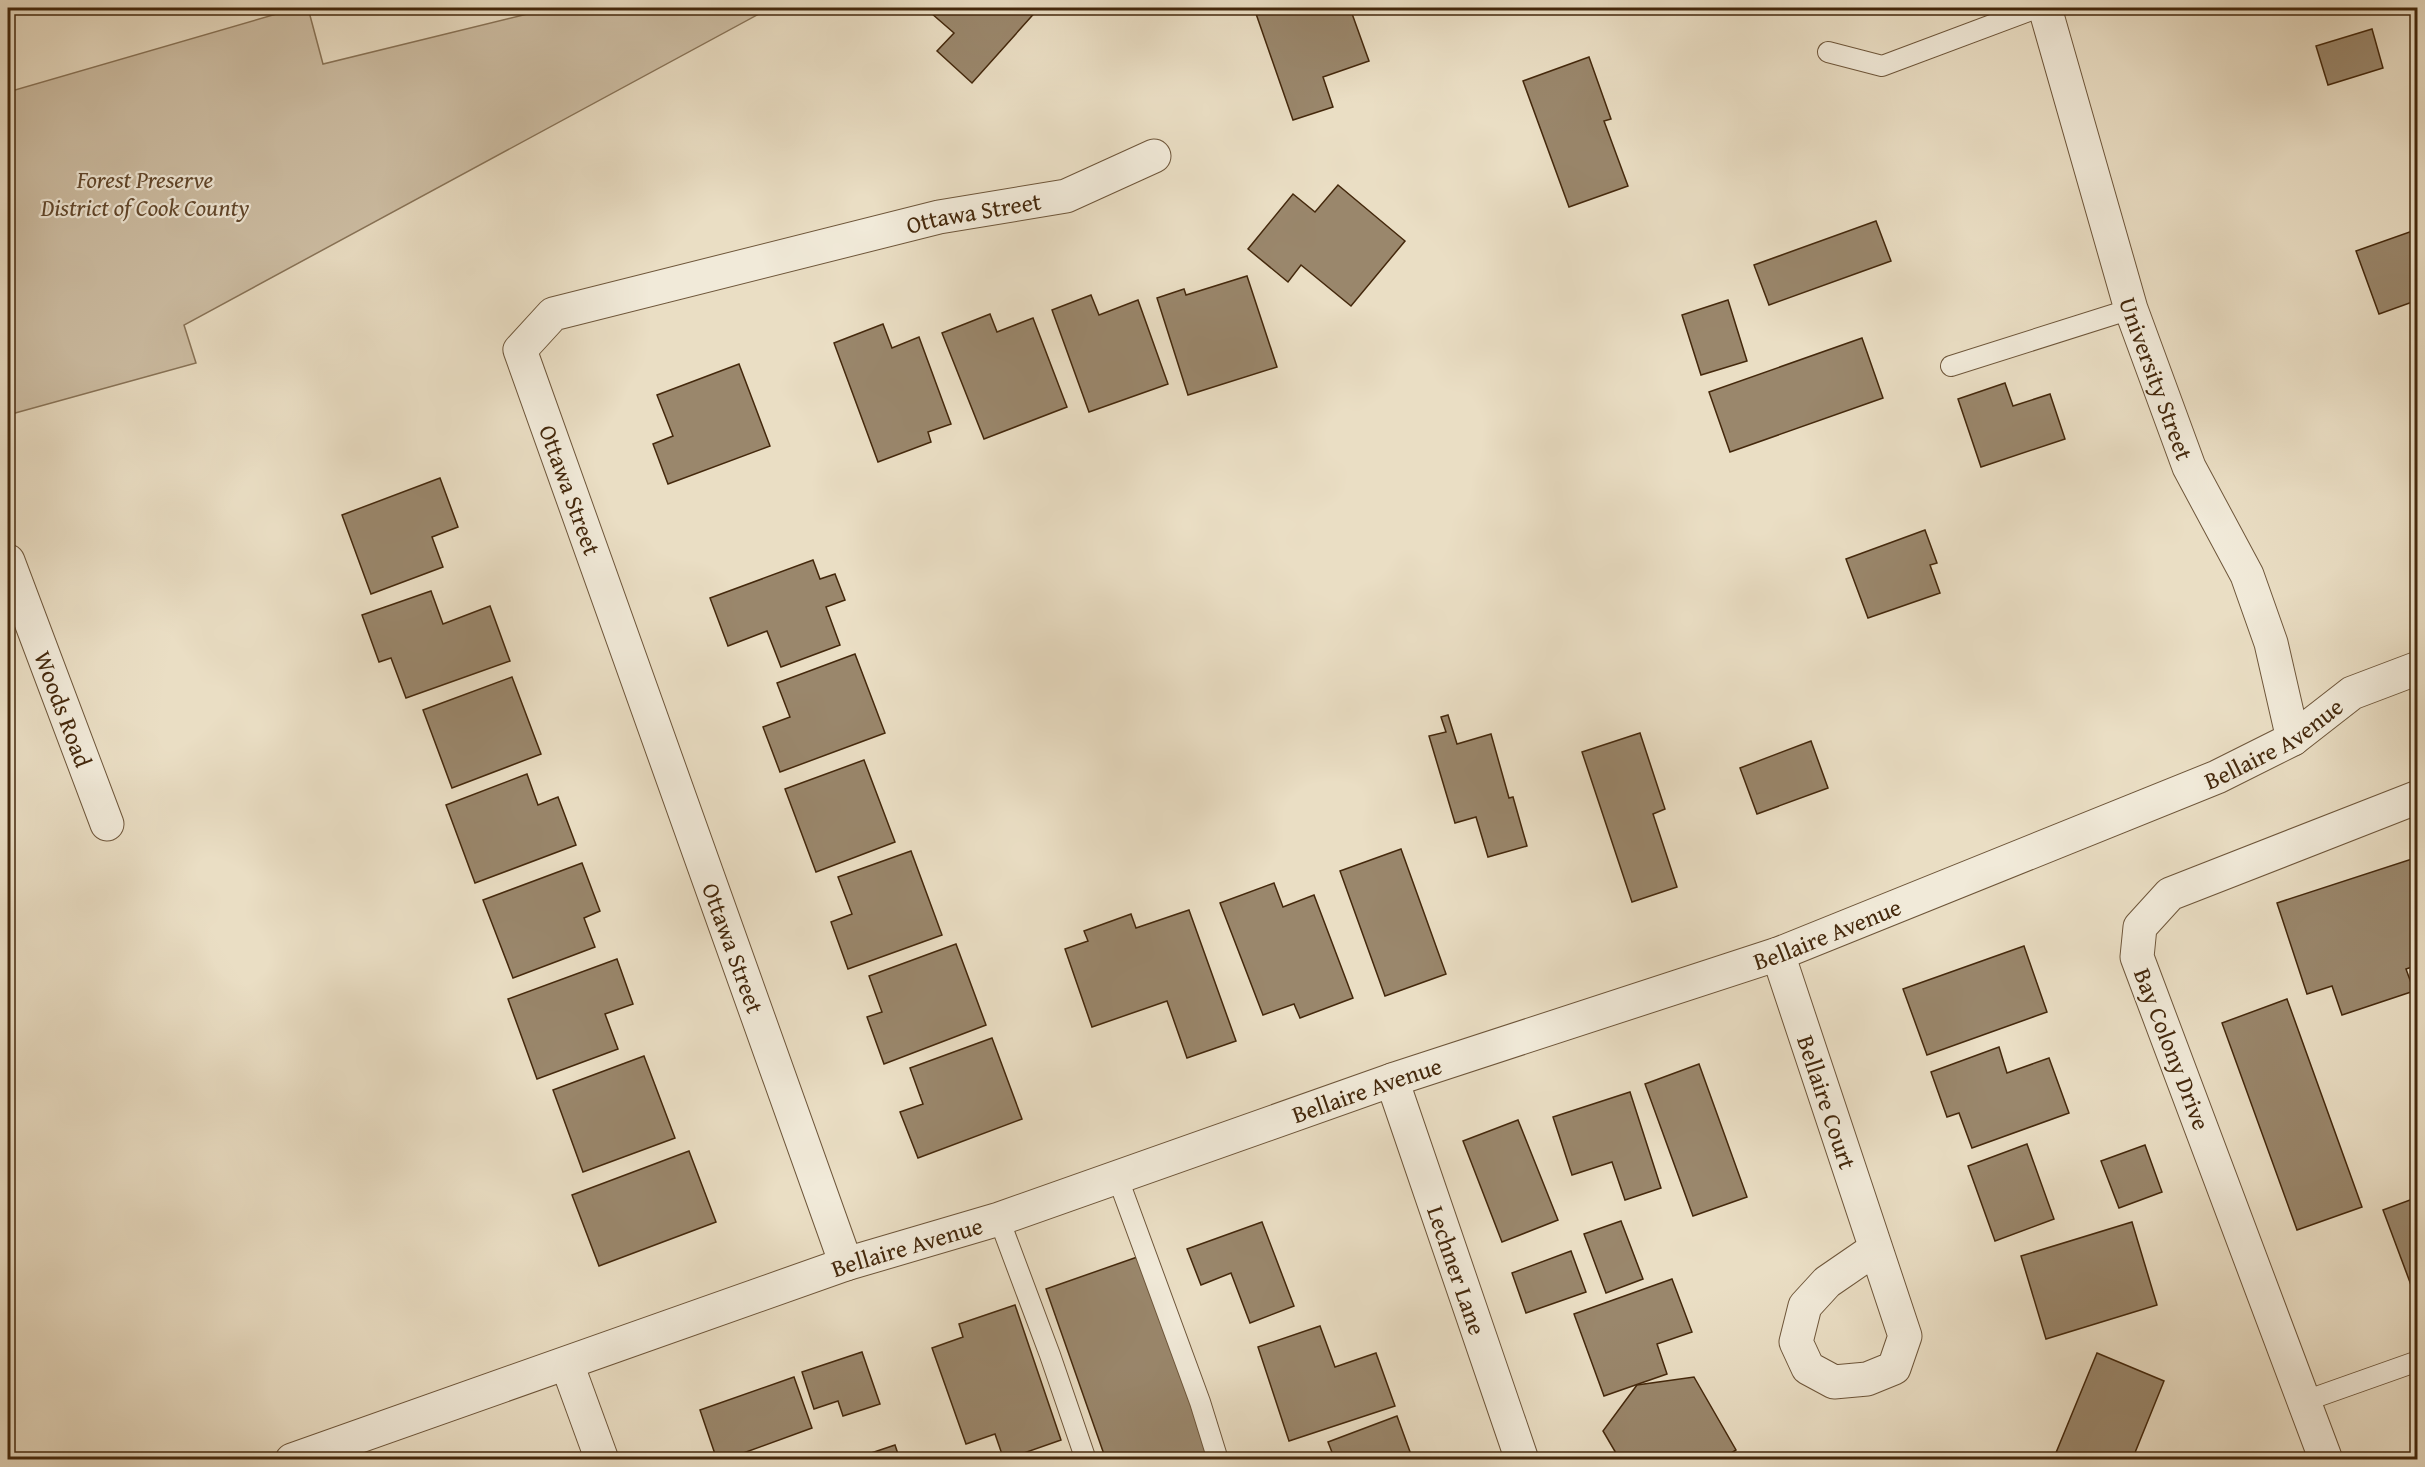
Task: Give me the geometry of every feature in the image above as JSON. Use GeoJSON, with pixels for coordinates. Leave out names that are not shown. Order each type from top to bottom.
{"type":"FeatureCollection","features":[{"type":"Feature","properties":{"kind":"street","name":"University Street"},"geometry":{"type":"LineString","coordinates":[[2044,8],[2131,309],[2189,467],[2247,575],[2271,643],[2293,739]]}},
{"type":"Feature","properties":{"kind":"street","name":"Ottawa Street"},"geometry":{"type":"LineString","coordinates":[[846,1264],[520,350],[553,314],[939,217],[1066,196],[1154,156]]}},
{"type":"Feature","properties":{"kind":"street","name":"Woods Road"},"geometry":{"type":"LineString","coordinates":[[8,561],[106,824]]}},
{"type":"Feature","properties":{"kind":"street","name":"Bellaire Avenue"},"geometry":{"type":"LineString","coordinates":[[292,1460],[846,1264],[999,1219],[1392,1080],[1778,954],[2217,777],[2293,739],[2352,693],[2418,668]]}},
{"type":"Feature","properties":{"kind":"street","name":"Bay Colony Drive"},"geometry":{"type":"LineString","coordinates":[[2326,1460],[2137,957],[2140,927],[2170,894],[2418,797]]}},
{"type":"Feature","properties":{"kind":"street","name":"Bellaire Court"},"geometry":{"type":"LineString","coordinates":[[1778,954],[1875,1249]]}},
{"type":"Feature","properties":{"kind":"street","name":"Lechner Lane"},"geometry":{"type":"LineString","coordinates":[[1392,1080],[1522,1460]]}},
{"type":"Feature","properties":{"kind":"street"},"geometry":{"type":"LineString","coordinates":[[567,1364],[602,1460]]}},
{"type":"Feature","properties":{"kind":"lane"},"geometry":{"type":"LineString","coordinates":[[1828,52],[1882,66],[2037,8]]}},
{"type":"Feature","properties":{"kind":"lane"},"geometry":{"type":"LineString","coordinates":[[1951,366],[2131,309]]}},
{"type":"Feature","properties":{"kind":"lane"},"geometry":{"type":"LineString","coordinates":[[1117,1176],[1200,1402],[1218,1460]]}},
{"type":"Feature","properties":{"kind":"lane"},"geometry":{"type":"LineString","coordinates":[[999,1219],[1086,1460]]}},
{"type":"Feature","properties":{"kind":"lane"},"geometry":{"type":"LineString","coordinates":[[2305,1401],[2418,1361]]}},
{"type":"Feature","properties":{"kind":"green space","name":"Forest Preserve District of Cook County"},"geometry":{"type":"Polygon","coordinates":[[[297,8],[308,8],[323,64],[552,8],[770,8],[184,325],[196,363],[8,415],[8,92],[297,8]]]}},
{"type":"Feature","properties":{"kind":"building"},"geometry":{"type":"Polygon","coordinates":[[[936,8],[1039,8],[972,83],[937,51],[954,33],[931,13],[936,8]]]}},
{"type":"Feature","properties":{"kind":"building"},"geometry":{"type":"Polygon","coordinates":[[[1254,8],[1328,8],[1329,10],[1350,8],[1369,61],[1323,77],[1333,107],[1293,120],[1254,8]]]}},
{"type":"Feature","properties":{"kind":"building"},"geometry":{"type":"Polygon","coordinates":[[[2372,29],[2383,68],[2328,85],[2316,46],[2372,29]]]}},
{"type":"Feature","properties":{"kind":"building"},"geometry":{"type":"Polygon","coordinates":[[[1589,57],[1611,119],[1604,121],[1628,186],[1569,207],[1523,81],[1589,57]]]}},
{"type":"Feature","properties":{"kind":"building"},"geometry":{"type":"Polygon","coordinates":[[[1338,185],[1405,241],[1351,306],[1301,265],[1288,282],[1248,249],[1293,194],[1315,212],[1338,185]]]}},
{"type":"Feature","properties":{"kind":"building"},"geometry":{"type":"Polygon","coordinates":[[[1876,221],[1891,261],[1769,305],[1754,265],[1876,221]]]}},
{"type":"Feature","properties":{"kind":"building"},"geometry":{"type":"Polygon","coordinates":[[[2418,229],[2418,300],[2379,314],[2356,251],[2418,229]]]}},
{"type":"Feature","properties":{"kind":"building"},"geometry":{"type":"Polygon","coordinates":[[[1247,276],[1277,367],[1188,395],[1157,298],[1184,289],[1186,295],[1247,276]]]}},
{"type":"Feature","properties":{"kind":"building"},"geometry":{"type":"Polygon","coordinates":[[[1091,295],[1099,315],[1138,300],[1168,384],[1089,412],[1052,310],[1091,295]]]}},
{"type":"Feature","properties":{"kind":"building"},"geometry":{"type":"Polygon","coordinates":[[[1728,300],[1747,361],[1701,375],[1682,315],[1728,300]]]}},
{"type":"Feature","properties":{"kind":"building"},"geometry":{"type":"Polygon","coordinates":[[[990,314],[997,332],[1033,318],[1067,407],[984,439],[942,333],[990,314]]]}},
{"type":"Feature","properties":{"kind":"building"},"geometry":{"type":"Polygon","coordinates":[[[883,324],[892,348],[919,337],[951,424],[928,432],[931,442],[878,462],[834,343],[883,324]]]}},
{"type":"Feature","properties":{"kind":"building"},"geometry":{"type":"Polygon","coordinates":[[[1862,338],[1883,398],[1730,452],[1709,392],[1862,338]]]}},
{"type":"Feature","properties":{"kind":"building"},"geometry":{"type":"Polygon","coordinates":[[[739,364],[770,446],[668,484],[653,444],[673,436],[657,395],[739,364]]]}},
{"type":"Feature","properties":{"kind":"building"},"geometry":{"type":"Polygon","coordinates":[[[2005,383],[2013,406],[2050,394],[2065,439],[1981,467],[1958,399],[2005,383]]]}},
{"type":"Feature","properties":{"kind":"building"},"geometry":{"type":"Polygon","coordinates":[[[440,478],[458,527],[432,537],[443,567],[371,594],[342,515],[440,478]]]}},
{"type":"Feature","properties":{"kind":"building"},"geometry":{"type":"Polygon","coordinates":[[[1925,530],[1937,563],[1930,565],[1940,593],[1868,618],[1846,559],[1925,530]]]}},
{"type":"Feature","properties":{"kind":"building"},"geometry":{"type":"Polygon","coordinates":[[[813,560],[820,579],[835,574],[845,600],[826,607],[840,645],[781,667],[767,631],[728,646],[710,598],[813,560]]]}},
{"type":"Feature","properties":{"kind":"building"},"geometry":{"type":"Polygon","coordinates":[[[431,591],[443,624],[490,606],[510,661],[406,698],[391,658],[379,662],[362,615],[431,591]]]}},
{"type":"Feature","properties":{"kind":"building"},"geometry":{"type":"Polygon","coordinates":[[[855,654],[885,733],[780,772],[763,727],[790,717],[777,683],[855,654]]]}},
{"type":"Feature","properties":{"kind":"building"},"geometry":{"type":"Polygon","coordinates":[[[512,677],[541,754],[452,788],[423,710],[512,677]]]}},
{"type":"Feature","properties":{"kind":"building"},"geometry":{"type":"Polygon","coordinates":[[[1448,715],[1457,744],[1491,734],[1509,798],[1513,797],[1527,846],[1488,857],[1476,817],[1455,823],[1429,736],[1446,732],[1441,717],[1448,715]]]}},
{"type":"Feature","properties":{"kind":"building"},"geometry":{"type":"Polygon","coordinates":[[[1640,733],[1665,809],[1653,814],[1677,887],[1632,902],[1582,752],[1640,733]]]}},
{"type":"Feature","properties":{"kind":"building"},"geometry":{"type":"Polygon","coordinates":[[[1811,741],[1828,788],[1757,814],[1740,768],[1811,741]]]}},
{"type":"Feature","properties":{"kind":"building"},"geometry":{"type":"Polygon","coordinates":[[[864,760],[895,842],[816,872],[785,789],[864,760]]]}},
{"type":"Feature","properties":{"kind":"building"},"geometry":{"type":"Polygon","coordinates":[[[527,774],[538,805],[558,797],[576,845],[475,883],[446,805],[527,774]]]}},
{"type":"Feature","properties":{"kind":"building"},"geometry":{"type":"Polygon","coordinates":[[[1401,849],[1446,974],[1385,996],[1340,871],[1401,849]]]}},
{"type":"Feature","properties":{"kind":"building"},"geometry":{"type":"Polygon","coordinates":[[[911,851],[942,935],[848,969],[831,922],[852,914],[838,877],[911,851]]]}},
{"type":"Feature","properties":{"kind":"building"},"geometry":{"type":"Polygon","coordinates":[[[2418,857],[2418,965],[2406,969],[2414,991],[2342,1015],[2332,986],[2307,994],[2277,903],[2418,857]]]}},
{"type":"Feature","properties":{"kind":"building"},"geometry":{"type":"Polygon","coordinates":[[[582,863],[600,911],[584,918],[595,947],[513,978],[483,900],[582,863]]]}},
{"type":"Feature","properties":{"kind":"building"},"geometry":{"type":"Polygon","coordinates":[[[1274,883],[1283,907],[1314,895],[1353,998],[1300,1018],[1294,1004],[1263,1015],[1220,903],[1274,883]]]}},
{"type":"Feature","properties":{"kind":"building"},"geometry":{"type":"Polygon","coordinates":[[[1189,910],[1236,1041],[1187,1058],[1167,1001],[1092,1027],[1065,949],[1088,941],[1084,931],[1131,914],[1136,928],[1189,910]]]}},
{"type":"Feature","properties":{"kind":"building"},"geometry":{"type":"Polygon","coordinates":[[[956,944],[986,1025],[884,1064],[867,1017],[882,1012],[869,976],[956,944]]]}},
{"type":"Feature","properties":{"kind":"building"},"geometry":{"type":"Polygon","coordinates":[[[2024,946],[2047,1012],[1927,1055],[1903,989],[2024,946]]]}},
{"type":"Feature","properties":{"kind":"building"},"geometry":{"type":"Polygon","coordinates":[[[617,959],[633,1004],[605,1014],[618,1049],[537,1079],[508,999],[617,959]]]}},
{"type":"Feature","properties":{"kind":"building"},"geometry":{"type":"Polygon","coordinates":[[[2287,999],[2362,1207],[2297,1230],[2222,1023],[2287,999]]]}},
{"type":"Feature","properties":{"kind":"building"},"geometry":{"type":"Polygon","coordinates":[[[992,1038],[1022,1119],[918,1158],[900,1112],[923,1104],[910,1068],[992,1038]]]}},
{"type":"Feature","properties":{"kind":"building"},"geometry":{"type":"Polygon","coordinates":[[[1999,1047],[2007,1073],[2049,1058],[2069,1113],[1972,1148],[1959,1113],[1947,1117],[1931,1072],[1999,1047]]]}},
{"type":"Feature","properties":{"kind":"building"},"geometry":{"type":"Polygon","coordinates":[[[644,1056],[675,1138],[583,1172],[553,1090],[644,1056]]]}},
{"type":"Feature","properties":{"kind":"building"},"geometry":{"type":"Polygon","coordinates":[[[1699,1064],[1747,1197],[1693,1216],[1645,1084],[1699,1064]]]}},
{"type":"Feature","properties":{"kind":"building"},"geometry":{"type":"Polygon","coordinates":[[[1630,1092],[1661,1188],[1625,1200],[1612,1162],[1572,1175],[1553,1117],[1630,1092]]]}},
{"type":"Feature","properties":{"kind":"building"},"geometry":{"type":"Polygon","coordinates":[[[1518,1120],[1558,1220],[1502,1242],[1463,1141],[1518,1120]]]}},
{"type":"Feature","properties":{"kind":"building"},"geometry":{"type":"Polygon","coordinates":[[[2027,1144],[2054,1219],[1995,1241],[1968,1166],[2027,1144]]]}},
{"type":"Feature","properties":{"kind":"building"},"geometry":{"type":"Polygon","coordinates":[[[2145,1145],[2162,1192],[2119,1208],[2101,1161],[2145,1145]]]}},
{"type":"Feature","properties":{"kind":"building"},"geometry":{"type":"Polygon","coordinates":[[[689,1151],[716,1222],[599,1266],[572,1195],[689,1151]]]}},
{"type":"Feature","properties":{"kind":"building"},"geometry":{"type":"Polygon","coordinates":[[[2418,1197],[2418,1292],[2414,1293],[2383,1210],[2418,1197]]]}},
{"type":"Feature","properties":{"kind":"building"},"geometry":{"type":"Polygon","coordinates":[[[1621,1221],[1643,1279],[1606,1293],[1584,1234],[1621,1221]]]}},
{"type":"Feature","properties":{"kind":"building"},"geometry":{"type":"Polygon","coordinates":[[[1262,1222],[1294,1306],[1250,1323],[1231,1273],[1201,1285],[1187,1249],[1262,1222]]]}},
{"type":"Feature","properties":{"kind":"building"},"geometry":{"type":"Polygon","coordinates":[[[2132,1222],[2157,1305],[2046,1339],[2021,1256],[2132,1222]]]}},
{"type":"Feature","properties":{"kind":"building"},"geometry":{"type":"Polygon","coordinates":[[[1571,1251],[1586,1292],[1526,1313],[1512,1273],[1571,1251]]]}},
{"type":"Feature","properties":{"kind":"building"},"geometry":{"type":"Polygon","coordinates":[[[1143,1255],[1215,1460],[1106,1460],[1046,1289],[1143,1255]]]}},
{"type":"Feature","properties":{"kind":"building"},"geometry":{"type":"Polygon","coordinates":[[[1672,1279],[1692,1332],[1657,1344],[1667,1374],[1604,1396],[1574,1314],[1672,1279]]]}},
{"type":"Feature","properties":{"kind":"building"},"geometry":{"type":"Polygon","coordinates":[[[1015,1305],[1061,1440],[1004,1460],[995,1434],[966,1444],[932,1348],[963,1337],[959,1324],[1015,1305]]]}},
{"type":"Feature","properties":{"kind":"building"},"geometry":{"type":"Polygon","coordinates":[[[1320,1326],[1335,1367],[1376,1353],[1395,1406],[1289,1441],[1258,1347],[1320,1326]]]}},
{"type":"Feature","properties":{"kind":"building"},"geometry":{"type":"Polygon","coordinates":[[[862,1352],[880,1404],[843,1416],[838,1401],[814,1409],[802,1372],[862,1352]]]}},
{"type":"Feature","properties":{"kind":"building"},"geometry":{"type":"Polygon","coordinates":[[[2097,1353],[2164,1381],[2132,1460],[2053,1460],[2097,1353]]]}},
{"type":"Feature","properties":{"kind":"building"},"geometry":{"type":"Polygon","coordinates":[[[794,1377],[812,1428],[724,1460],[717,1460],[700,1410],[794,1377]]]}},
{"type":"Feature","properties":{"kind":"building"},"geometry":{"type":"Polygon","coordinates":[[[1694,1377],[1736,1450],[1720,1460],[1644,1460],[1641,1455],[1634,1460],[1620,1460],[1603,1431],[1637,1385],[1694,1377]]]}},
{"type":"Feature","properties":{"kind":"building"},"geometry":{"type":"Polygon","coordinates":[[[1397,1416],[1413,1460],[1335,1460],[1328,1442],[1397,1416]]]}},
{"type":"Feature","properties":{"kind":"building"},"geometry":{"type":"Polygon","coordinates":[[[895,1445],[900,1460],[856,1460],[856,1458],[895,1445]]]}}]}
